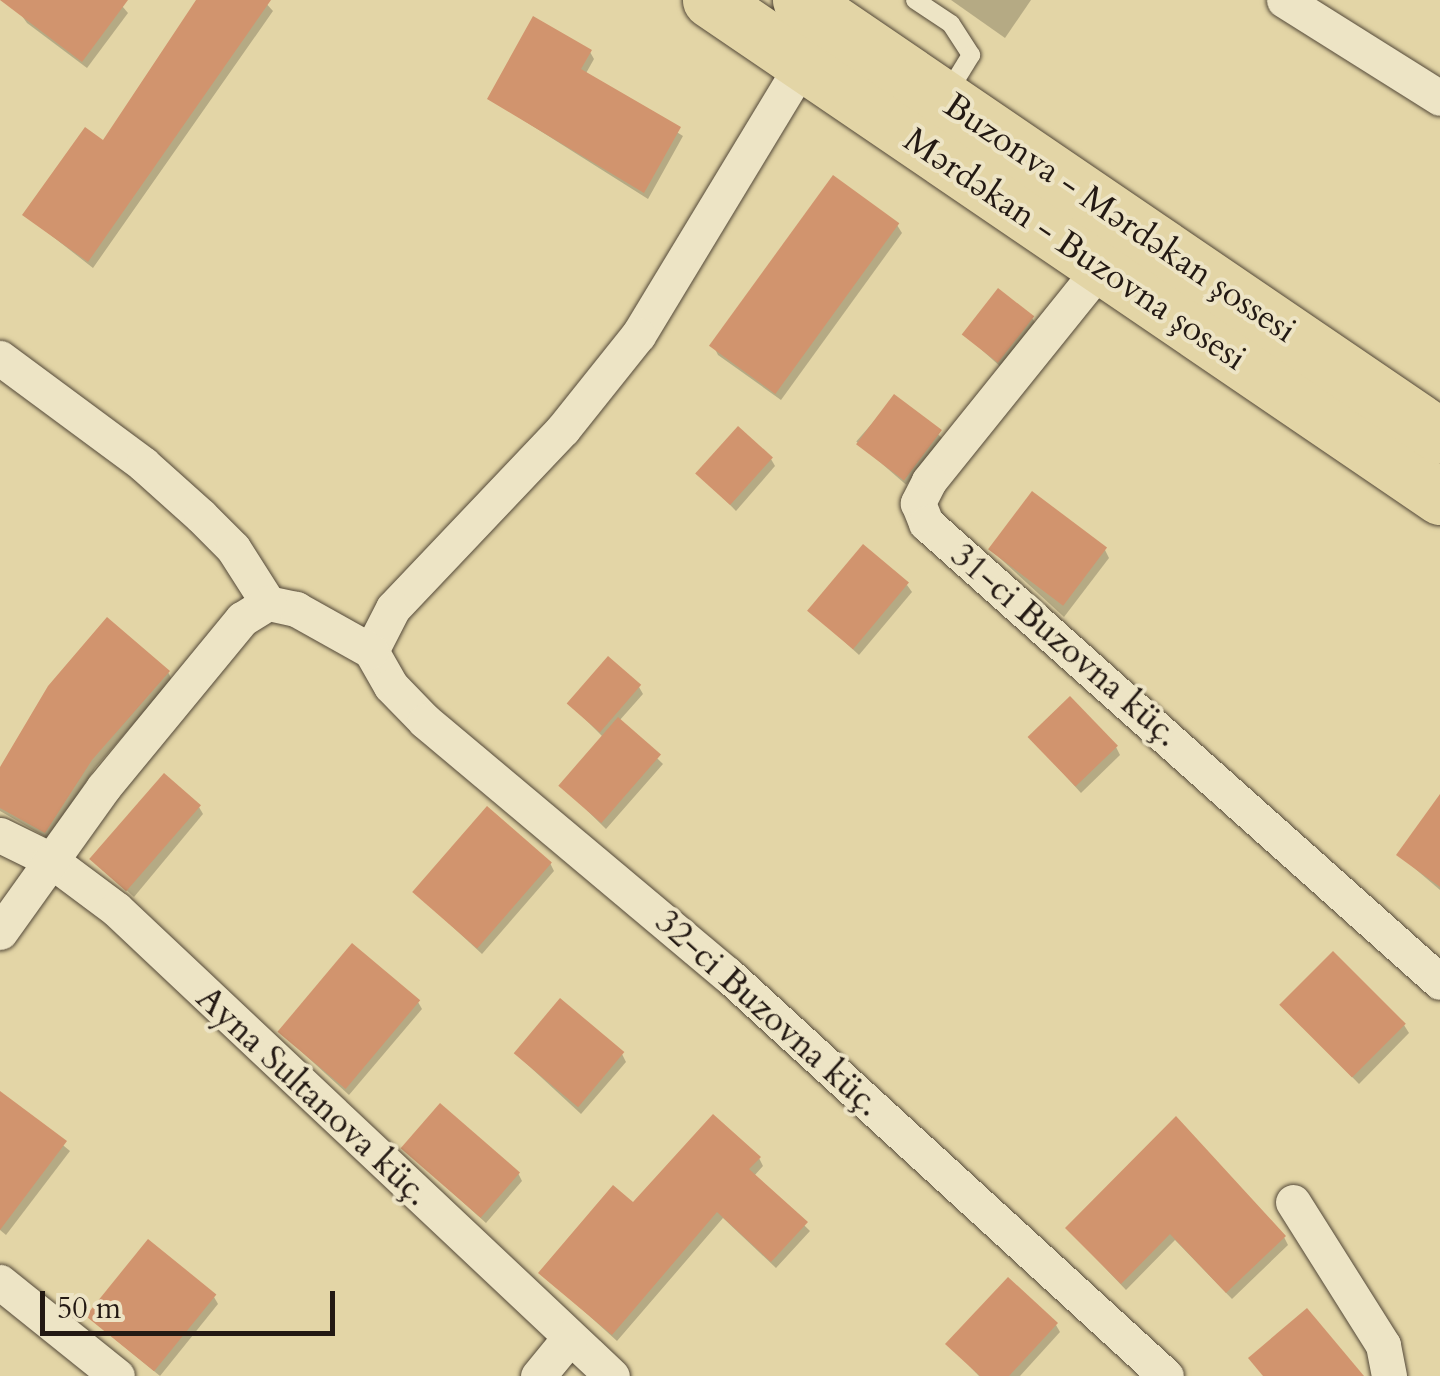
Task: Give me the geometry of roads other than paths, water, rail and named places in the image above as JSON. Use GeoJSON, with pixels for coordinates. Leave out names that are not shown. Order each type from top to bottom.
{"type":"FeatureCollection","features":[{"type":"Feature","properties":{"kind":"main road","name":"Mərdəkan - Buzovna şosesi"},"geometry":{"type":"LineString","coordinates":[[710,0],[1440,498]]}},
{"type":"Feature","properties":{"kind":"main road","name":"Buzonva - Mərdəkan şossesi"},"geometry":{"type":"LineString","coordinates":[[800,0],[1440,436]]}},
{"type":"Feature","properties":{"kind":"street"},"geometry":{"type":"LineString","coordinates":[[1284,0],[1440,98]]}},
{"type":"Feature","properties":{"kind":"street"},"geometry":{"type":"LineString","coordinates":[[371,652],[393,608],[563,429],[638,335],[803,63]]}},
{"type":"Feature","properties":{"kind":"street","name":"31-ci Buzovna küç."},"geometry":{"type":"LineString","coordinates":[[1100,267],[928,481],[918,504],[926,523],[1440,982]]}},
{"type":"Feature","properties":{"kind":"street"},"geometry":{"type":"LineString","coordinates":[[0,358],[144,464],[232,548],[268,602],[242,618],[49,860],[0,932]]}},
{"type":"Feature","properties":{"kind":"street","name":"32-ci Buzovna küç."},"geometry":{"type":"LineString","coordinates":[[268,602],[296,610],[371,652],[391,686],[425,721],[727,974],[1166,1376]]}},
{"type":"Feature","properties":{"kind":"street","name":"Ayna Sultanova küç."},"geometry":{"type":"LineString","coordinates":[[0,835],[49,860],[116,909],[612,1376]]}},
{"type":"Feature","properties":{"kind":"street"},"geometry":{"type":"LineString","coordinates":[[1293,1202],[1383,1345],[1388,1376]]}},
{"type":"Feature","properties":{"kind":"street"},"geometry":{"type":"LineString","coordinates":[[0,1282],[117,1376]]}},
{"type":"Feature","properties":{"kind":"street"},"geometry":{"type":"LineString","coordinates":[[538,1376],[570,1337]]}},
{"type":"Feature","properties":{"kind":"lane"},"geometry":{"type":"LineString","coordinates":[[915,0],[951,24],[972,54],[944,98]]}}]}
